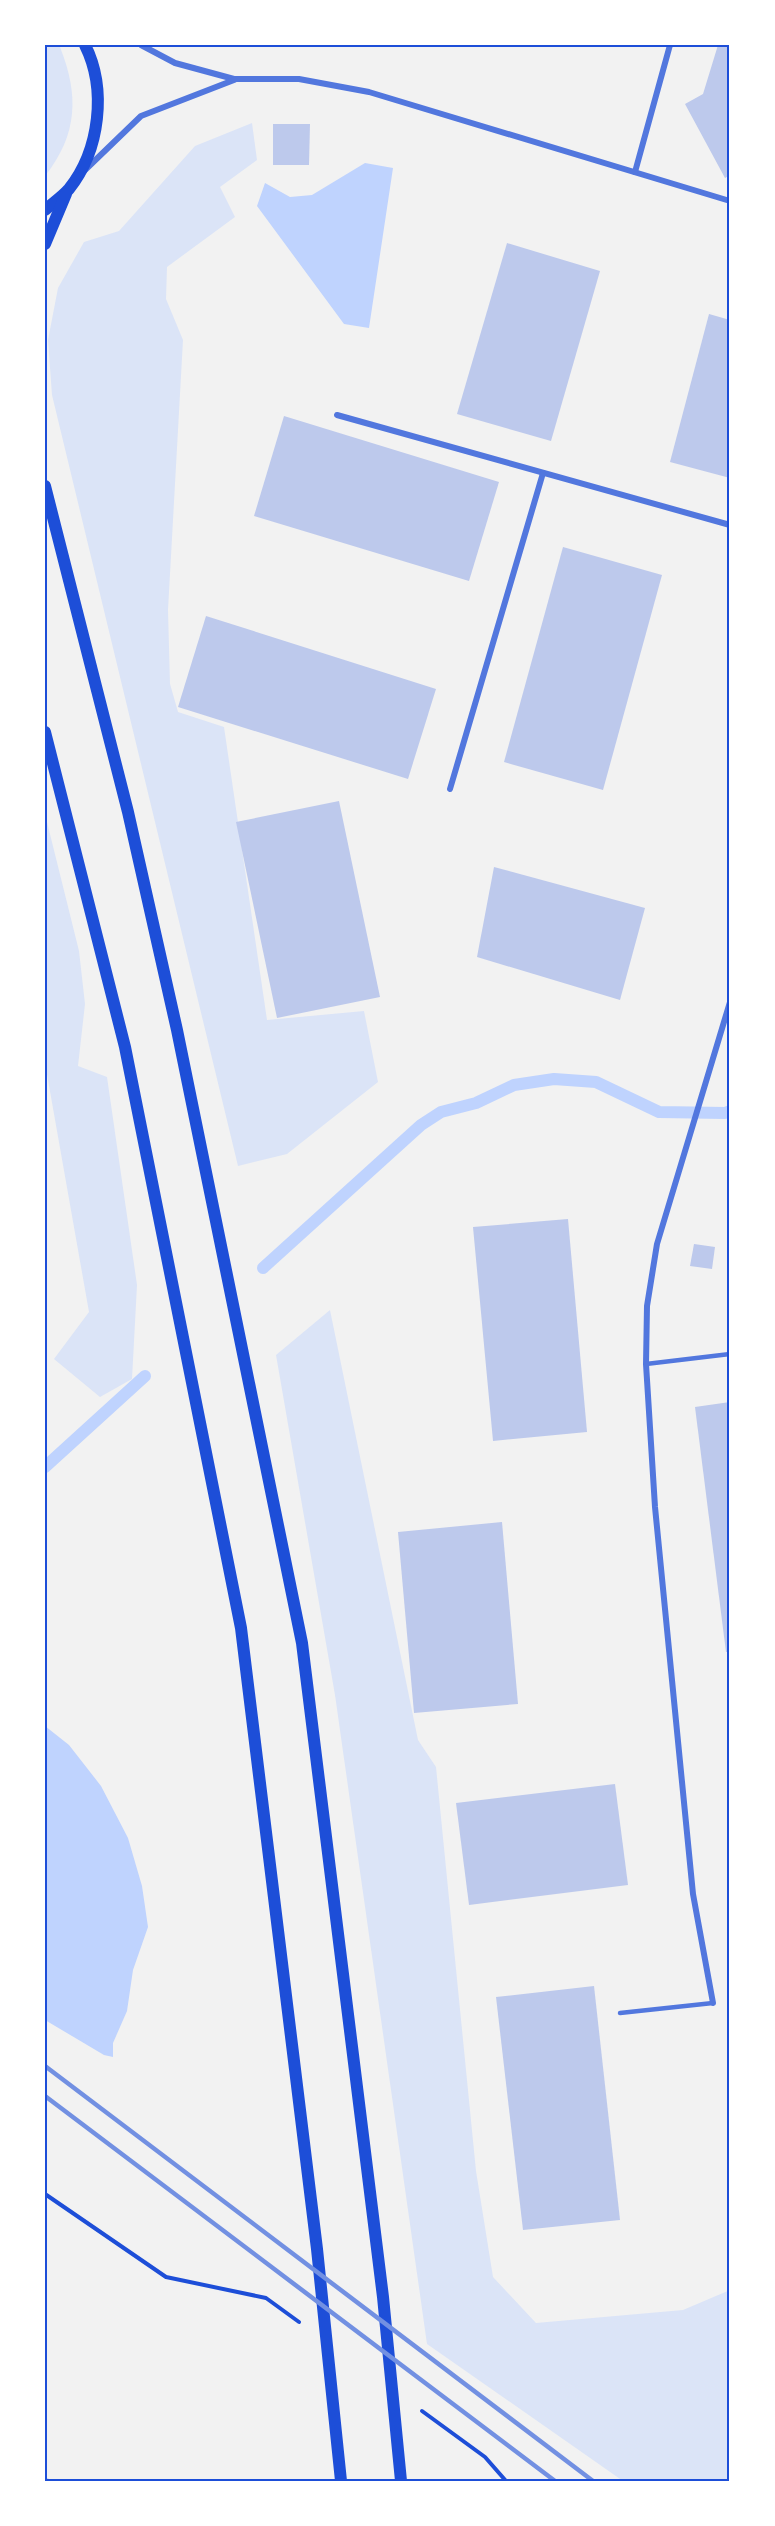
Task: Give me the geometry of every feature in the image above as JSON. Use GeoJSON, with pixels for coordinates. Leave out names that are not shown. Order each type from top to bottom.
{"type":"FeatureCollection","features":[{"type":"Feature","properties":{"kind":"main road"},"geometry":{"type":"LineString","coordinates":[[45,244],[70,186],[92,145],[99,103],[93,61],[86,45]]}},
{"type":"Feature","properties":{"kind":"main road"},"geometry":{"type":"LineString","coordinates":[[45,210],[70,186]]}},
{"type":"Feature","properties":{"kind":"main road"},"geometry":{"type":"LineString","coordinates":[[45,486],[128,812],[177,1030],[302,1643],[383,2297],[401,2481]]}},
{"type":"Feature","properties":{"kind":"main road"},"geometry":{"type":"LineString","coordinates":[[45,732],[125,1047],[242,1628],[317,2248],[341,2481]]}},
{"type":"Feature","properties":{"kind":"street"},"geometry":{"type":"LineString","coordinates":[[141,45],[175,63],[234,79],[299,79],[369,92],[730,201]]}},
{"type":"Feature","properties":{"kind":"street"},"geometry":{"type":"LineString","coordinates":[[635,172],[670,45]]}},
{"type":"Feature","properties":{"kind":"street"},"geometry":{"type":"LineString","coordinates":[[70,186],[141,116],[234,79]]}},
{"type":"Feature","properties":{"kind":"street"},"geometry":{"type":"LineString","coordinates":[[337,415],[730,525]]}},
{"type":"Feature","properties":{"kind":"street"},"geometry":{"type":"LineString","coordinates":[[450,789],[543,472]]}},
{"type":"Feature","properties":{"kind":"street"},"geometry":{"type":"LineString","coordinates":[[713,2003],[693,1894],[655,1507],[646,1364],[647,1306],[657,1244],[730,1002]]}},
{"type":"Feature","properties":{"kind":"lane"},"geometry":{"type":"LineString","coordinates":[[646,1364],[730,1354]]}},
{"type":"Feature","properties":{"kind":"lane"},"geometry":{"type":"LineString","coordinates":[[620,2013],[713,2003]]}},
{"type":"Feature","properties":{"kind":"path"},"geometry":{"type":"LineString","coordinates":[[45,2194],[166,2277],[266,2298],[304,2326]]}},
{"type":"Feature","properties":{"kind":"path"},"geometry":{"type":"LineString","coordinates":[[419,2409],[485,2457],[506,2481]]}},
{"type":"Feature","properties":{"kind":"shaded area"},"geometry":{"type":"Polygon","coordinates":[[[45,45],[60,47],[70,82],[72,114],[64,145],[45,176],[45,45]]]}},
{"type":"Feature","properties":{"kind":"shaded area"},"geometry":{"type":"Polygon","coordinates":[[[252,123],[257,160],[220,187],[235,217],[167,267],[166,299],[183,340],[168,610],[170,684],[178,712],[224,727],[267,1020],[364,1011],[378,1082],[287,1154],[238,1166],[52,395],[48,340],[58,288],[84,242],[119,231],[195,146],[252,123]]]}},
{"type":"Feature","properties":{"kind":"shaded area"},"geometry":{"type":"Polygon","coordinates":[[[45,814],[79,951],[85,1004],[78,1066],[107,1077],[137,1285],[132,1379],[100,1397],[54,1359],[89,1312],[45,1063],[45,814]]]}},
{"type":"Feature","properties":{"kind":"shaded area"},"geometry":{"type":"Polygon","coordinates":[[[330,1310],[418,1740],[436,1767],[476,2171],[493,2277],[536,2323],[683,2310],[730,2290],[730,2481],[623,2481],[427,2344],[335,1695],[276,1355],[330,1310]]]}},
{"type":"Feature","properties":{"kind":"water"},"geometry":{"type":"Polygon","coordinates":[[[365,163],[393,168],[369,328],[344,324],[257,206],[265,183],[290,197],[312,195],[365,163]]]}},
{"type":"Feature","properties":{"kind":"water"},"geometry":{"type":"Polygon","coordinates":[[[45,1726],[69,1745],[101,1786],[128,1838],[142,1886],[148,1927],[133,1970],[127,2011],[113,2043],[113,2057],[104,2055],[45,2020],[45,1726]]]}},
{"type":"Feature","properties":{"kind":"building"},"geometry":{"type":"Polygon","coordinates":[[[718,45],[730,45],[730,175],[725,178],[685,104],[703,94],[718,45]]]}},
{"type":"Feature","properties":{"kind":"building"},"geometry":{"type":"Polygon","coordinates":[[[273,124],[310,124],[309,165],[273,165],[273,124]]]}},
{"type":"Feature","properties":{"kind":"building"},"geometry":{"type":"Polygon","coordinates":[[[507,243],[600,271],[551,441],[457,414],[507,243]]]}},
{"type":"Feature","properties":{"kind":"building"},"geometry":{"type":"Polygon","coordinates":[[[709,314],[730,320],[730,478],[670,462],[709,314]]]}},
{"type":"Feature","properties":{"kind":"building"},"geometry":{"type":"Polygon","coordinates":[[[284,416],[499,482],[469,581],[254,516],[284,416]]]}},
{"type":"Feature","properties":{"kind":"building"},"geometry":{"type":"Polygon","coordinates":[[[563,547],[662,575],[603,790],[504,762],[563,547]]]}},
{"type":"Feature","properties":{"kind":"building"},"geometry":{"type":"Polygon","coordinates":[[[206,616],[436,689],[408,779],[178,707],[206,616]]]}},
{"type":"Feature","properties":{"kind":"building"},"geometry":{"type":"Polygon","coordinates":[[[339,801],[380,997],[277,1018],[236,822],[339,801]]]}},
{"type":"Feature","properties":{"kind":"building"},"geometry":{"type":"Polygon","coordinates":[[[494,867],[645,908],[620,1000],[477,957],[494,867]]]}},
{"type":"Feature","properties":{"kind":"building"},"geometry":{"type":"Polygon","coordinates":[[[568,1219],[587,1432],[493,1441],[473,1227],[568,1219]]]}},
{"type":"Feature","properties":{"kind":"building"},"geometry":{"type":"Polygon","coordinates":[[[694,1244],[715,1247],[712,1269],[690,1266],[694,1244]]]}},
{"type":"Feature","properties":{"kind":"building"},"geometry":{"type":"Polygon","coordinates":[[[730,1402],[730,1652],[726,1652],[695,1407],[730,1402]]]}},
{"type":"Feature","properties":{"kind":"building"},"geometry":{"type":"Polygon","coordinates":[[[502,1522],[518,1704],[414,1713],[398,1532],[502,1522]]]}},
{"type":"Feature","properties":{"kind":"building"},"geometry":{"type":"Polygon","coordinates":[[[615,1784],[628,1885],[469,1905],[456,1803],[615,1784]]]}},
{"type":"Feature","properties":{"kind":"building"},"geometry":{"type":"Polygon","coordinates":[[[594,1986],[620,2220],[523,2230],[496,1997],[594,1986]]]}},
{"type":"Feature","properties":{"kind":"waterway"},"geometry":{"type":"LineString","coordinates":[[263,1268],[421,1125],[441,1112],[476,1103],[514,1085],[554,1079],[596,1082],[659,1112],[725,1113],[730,1111]]}},
{"type":"Feature","properties":{"kind":"waterway"},"geometry":{"type":"LineString","coordinates":[[45,1467],[145,1376]]}},
{"type":"Feature","properties":{"kind":"railway"},"geometry":{"type":"LineString","coordinates":[[45,2066],[593,2481]]}},
{"type":"Feature","properties":{"kind":"railway"},"geometry":{"type":"LineString","coordinates":[[45,2096],[555,2481]]}}]}
